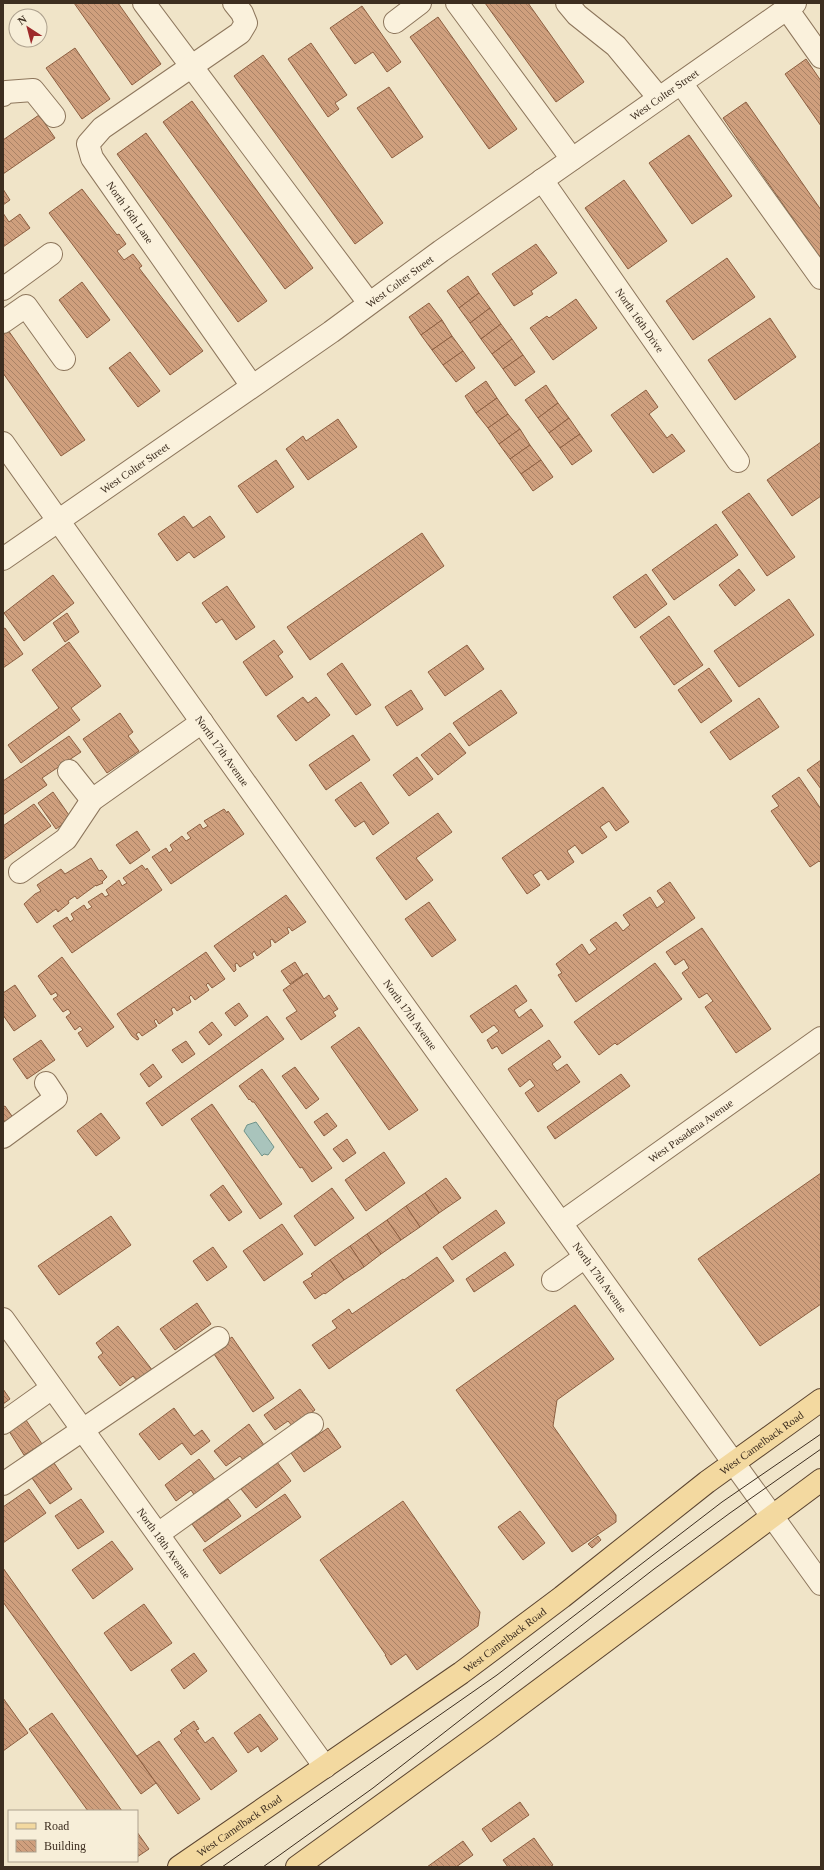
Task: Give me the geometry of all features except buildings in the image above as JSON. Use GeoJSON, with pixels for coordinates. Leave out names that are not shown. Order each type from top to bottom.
{"type":"FeatureCollection","features":[{"type":"Feature","properties":{"kind":"main road","name":"West Camelback Road"},"geometry":{"type":"LineString","coordinates":[[179,1867],[461,1673],[545,1610],[733,1463],[821,1400]]}},
{"type":"Feature","properties":{"kind":"main road"},"geometry":{"type":"LineString","coordinates":[[297,1867],[773,1517],[821,1480]]}},
{"type":"Feature","properties":{"kind":"street"},"geometry":{"type":"LineString","coordinates":[[144,3],[369,303]]}},
{"type":"Feature","properties":{"kind":"street","name":"North 16th Lane"},"geometry":{"type":"LineString","coordinates":[[234,3],[242,14],[246,23],[240,33],[102,128],[88,144],[92,158],[252,386]]}},
{"type":"Feature","properties":{"kind":"street"},"geometry":{"type":"LineString","coordinates":[[395,22],[420,3]]}},
{"type":"Feature","properties":{"kind":"street"},"geometry":{"type":"LineString","coordinates":[[457,3],[572,159]]}},
{"type":"Feature","properties":{"kind":"street"},"geometry":{"type":"LineString","coordinates":[[567,3],[577,15],[616,46],[659,98]]}},
{"type":"Feature","properties":{"kind":"street"},"geometry":{"type":"LineString","coordinates":[[791,6],[821,56]]}},
{"type":"Feature","properties":{"kind":"street","name":"West Colter Street"},"geometry":{"type":"LineString","coordinates":[[3,558],[331,332],[369,303],[542,180],[791,6]]}},
{"type":"Feature","properties":{"kind":"street"},"geometry":{"type":"LineString","coordinates":[[681,83],[821,278]]}},
{"type":"Feature","properties":{"kind":"street"},"geometry":{"type":"LineString","coordinates":[[3,95],[6,92],[33,90],[54,116]]}},
{"type":"Feature","properties":{"kind":"street","name":"North 16th Drive"},"geometry":{"type":"LineString","coordinates":[[542,180],[738,461]]}},
{"type":"Feature","properties":{"kind":"street"},"geometry":{"type":"LineString","coordinates":[[3,289],[51,254]]}},
{"type":"Feature","properties":{"kind":"street"},"geometry":{"type":"LineString","coordinates":[[3,322],[26,306],[64,359]]}},
{"type":"Feature","properties":{"kind":"street","name":"North 17th Avenue"},"geometry":{"type":"LineString","coordinates":[[3,443],[585,1258],[821,1584]]}},
{"type":"Feature","properties":{"kind":"street"},"geometry":{"type":"LineString","coordinates":[[20,872],[66,839],[92,800],[202,722]]}},
{"type":"Feature","properties":{"kind":"street"},"geometry":{"type":"LineString","coordinates":[[70,771],[92,800]]}},
{"type":"Feature","properties":{"kind":"street","name":"West Pasadena Avenue"},"geometry":{"type":"LineString","coordinates":[[560,1223],[821,1038]]}},
{"type":"Feature","properties":{"kind":"street"},"geometry":{"type":"LineString","coordinates":[[3,1137],[56,1098],[46,1083]]}},
{"type":"Feature","properties":{"kind":"street"},"geometry":{"type":"LineString","coordinates":[[554,1280],[585,1258]]}},
{"type":"Feature","properties":{"kind":"street","name":"North 18th Avenue"},"geometry":{"type":"LineString","coordinates":[[3,1319],[325,1767]]}},
{"type":"Feature","properties":{"kind":"street"},"geometry":{"type":"LineString","coordinates":[[3,1484],[218,1338]]}},
{"type":"Feature","properties":{"kind":"street"},"geometry":{"type":"LineString","coordinates":[[3,1423],[52,1388]]}},
{"type":"Feature","properties":{"kind":"street"},"geometry":{"type":"LineString","coordinates":[[158,1534],[312,1424]]}},
{"type":"Feature","properties":{"kind":"water"},"geometry":{"type":"Polygon","coordinates":[[[256,1122],[274,1147],[268,1155],[264,1154],[262,1156],[244,1131],[247,1125],[256,1122]]]}},
{"type":"Feature","properties":{"kind":"tram line"},"geometry":{"type":"LineString","coordinates":[[222,1867],[497,1675],[722,1502],[821,1434]]}},
{"type":"Feature","properties":{"kind":"tram line"},"geometry":{"type":"LineString","coordinates":[[263,1867],[373,1788],[654,1569],[821,1449]]}}]}
